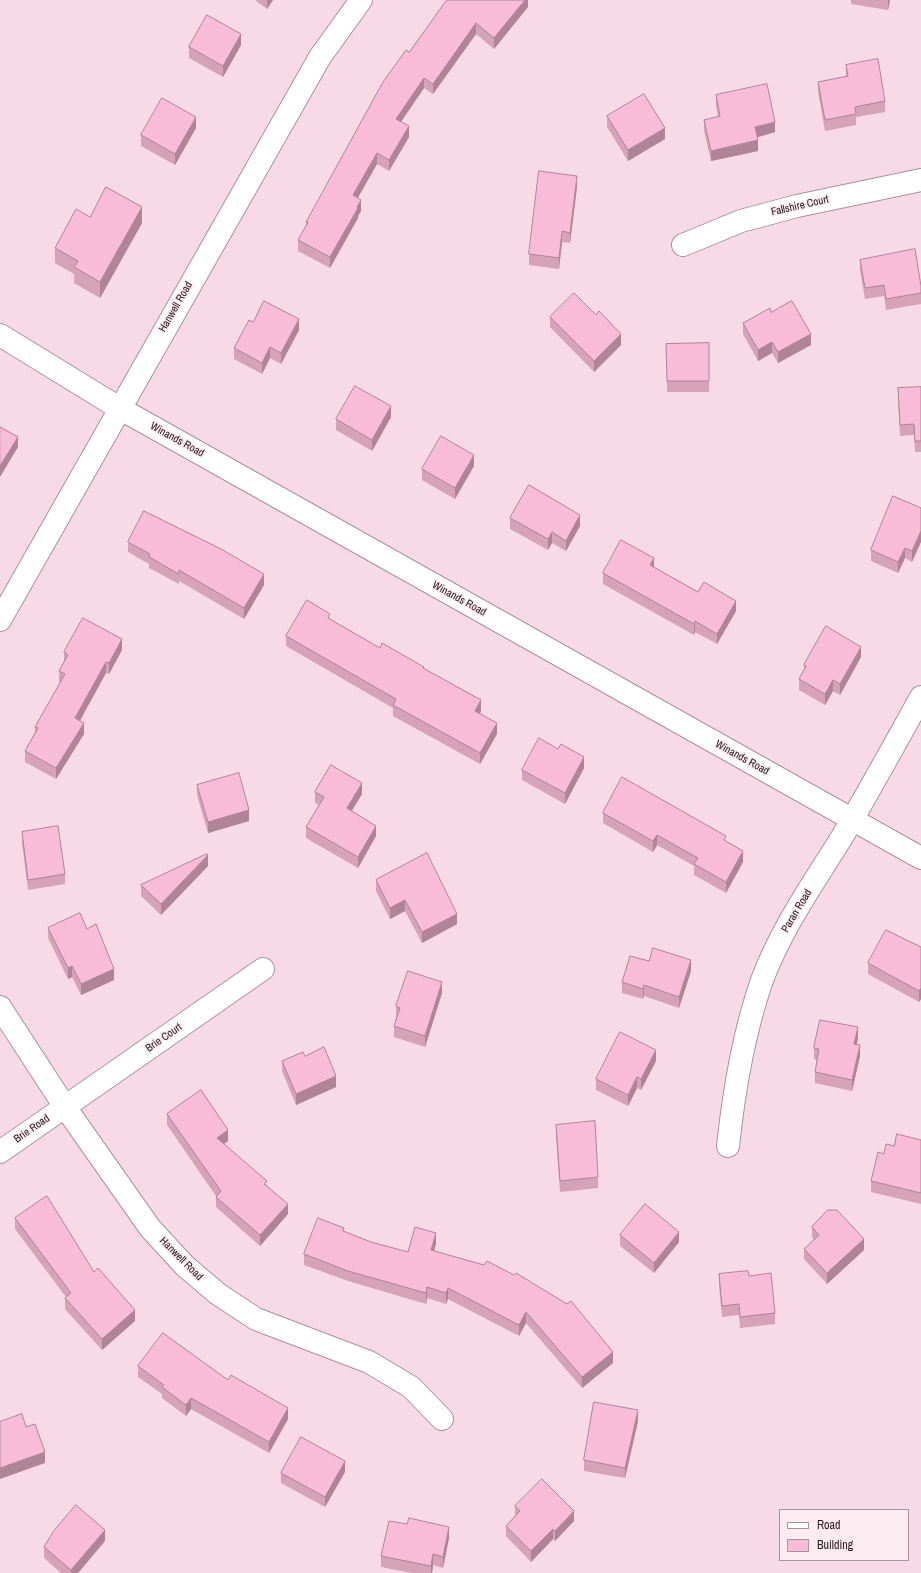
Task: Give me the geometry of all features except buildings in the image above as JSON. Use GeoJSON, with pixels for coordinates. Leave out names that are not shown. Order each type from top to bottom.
{"type":"FeatureCollection","features":[{"type":"Feature","properties":{"kind":"street","name":"Hanwell Road"},"geometry":{"type":"LineString","coordinates":[[0,620],[119,408],[320,57],[361,0]]}},
{"type":"Feature","properties":{"kind":"street","name":"Fallshire Court"},"geometry":{"type":"LineString","coordinates":[[683,245],[741,221],[762,215],[797,206],[921,180]]}},
{"type":"Feature","properties":{"kind":"street","name":"Winands Road"},"geometry":{"type":"LineString","coordinates":[[0,335],[119,408],[921,858]]}},
{"type":"Feature","properties":{"kind":"street","name":"Paran Road"},"geometry":{"type":"LineString","coordinates":[[728,1146],[734,1090],[745,1034],[762,982],[781,937],[852,820],[921,697]]}},
{"type":"Feature","properties":{"kind":"street","name":"Brie Court"},"geometry":{"type":"LineString","coordinates":[[65,1107],[263,968]]}},
{"type":"Feature","properties":{"kind":"street","name":"Hanwell Road"},"geometry":{"type":"LineString","coordinates":[[0,1007],[65,1107],[150,1228],[185,1266],[218,1294],[256,1319],[369,1362],[411,1386],[442,1419]]}},
{"type":"Feature","properties":{"kind":"street","name":"Brie Road"},"geometry":{"type":"LineString","coordinates":[[0,1152],[65,1107]]}}]}
